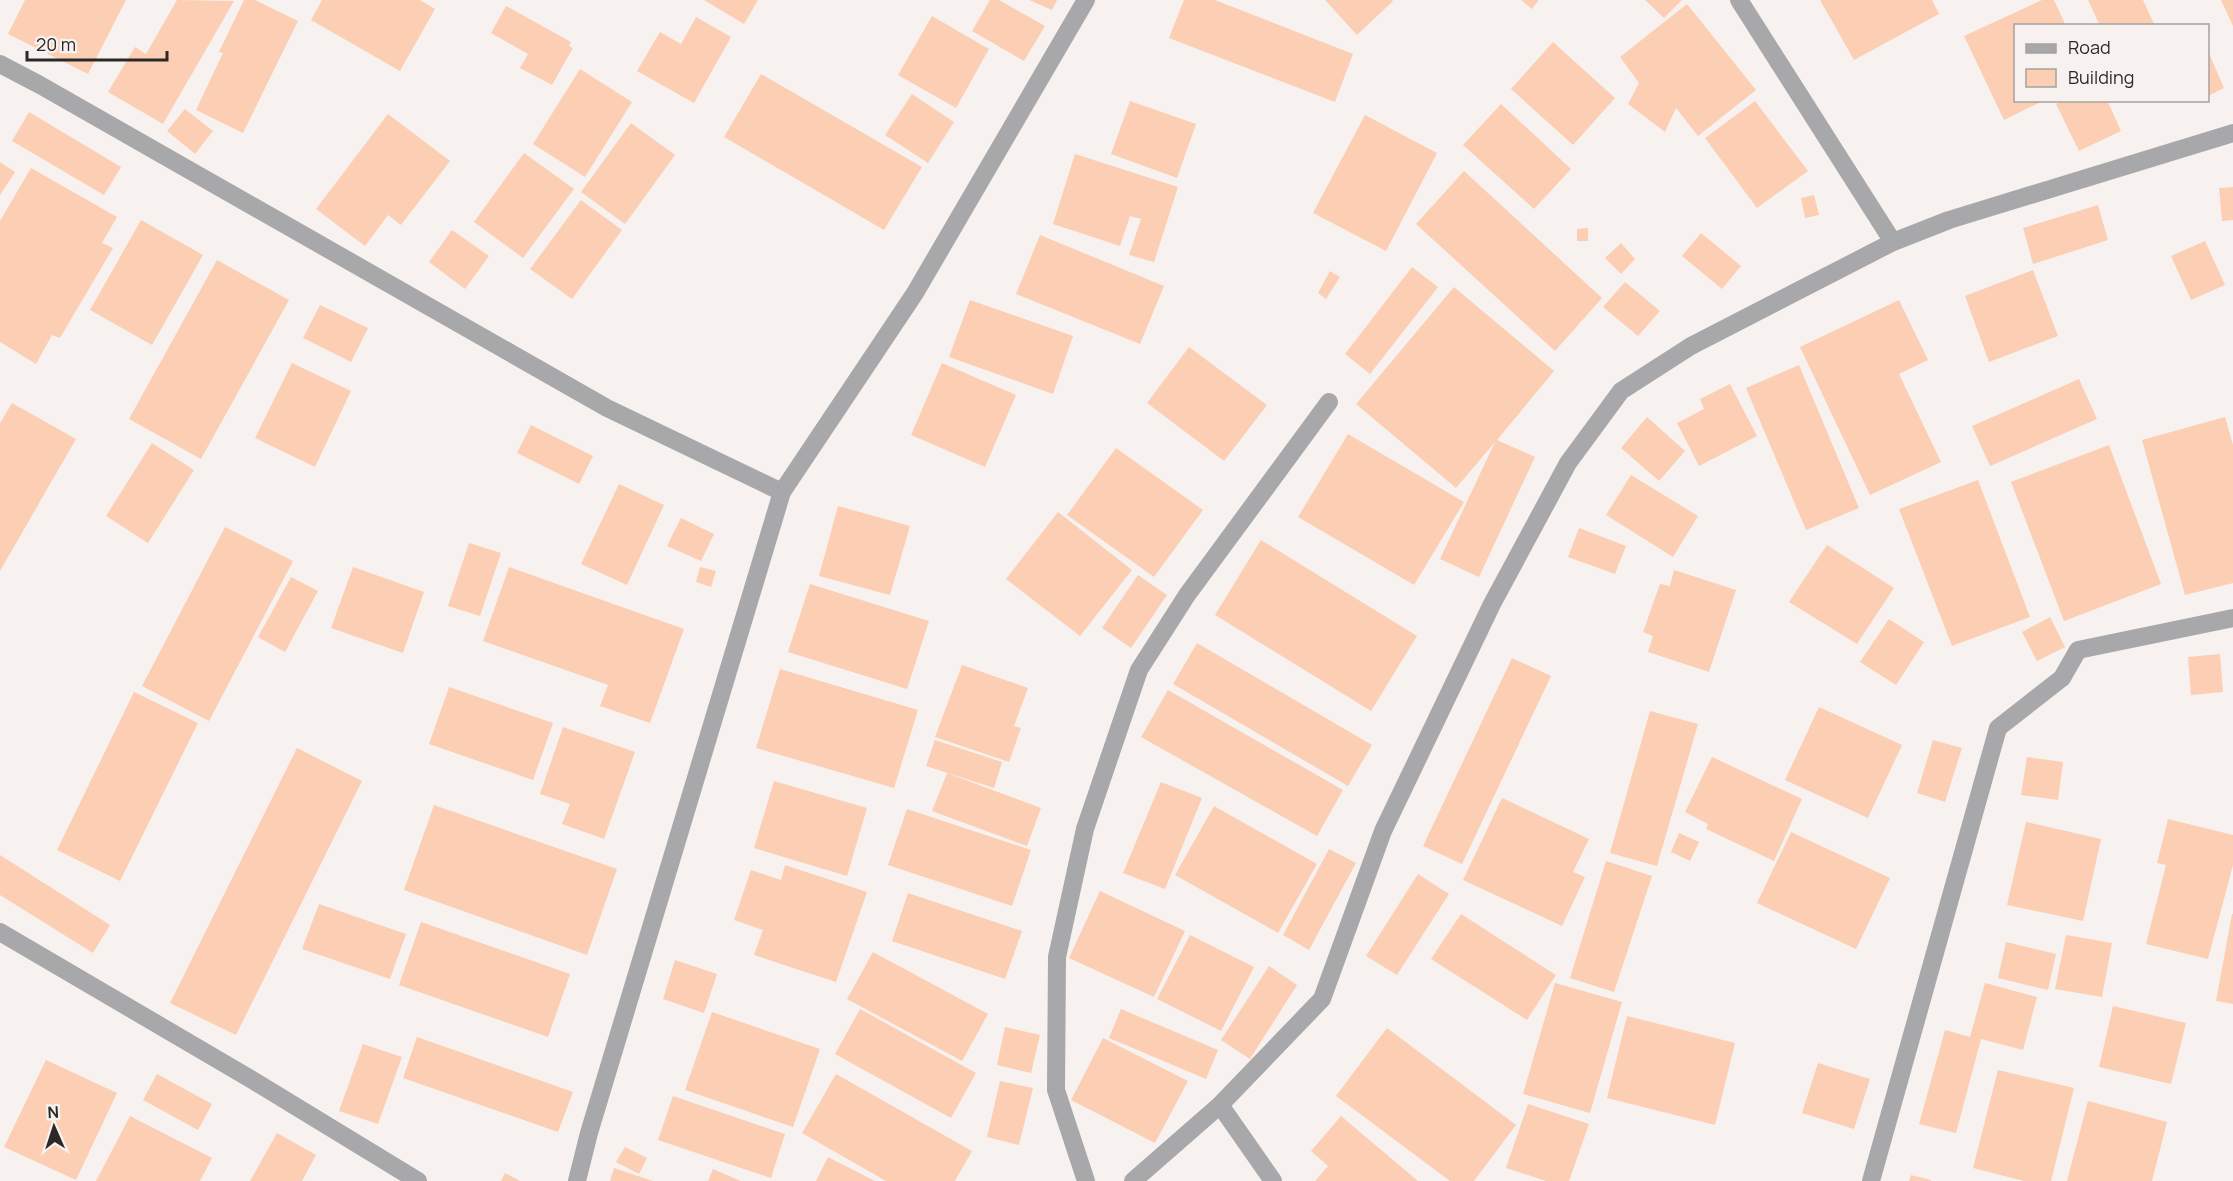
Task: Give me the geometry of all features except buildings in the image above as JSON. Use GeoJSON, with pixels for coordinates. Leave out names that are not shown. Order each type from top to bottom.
{"type":"FeatureCollection","features":[{"type":"Feature","properties":{"kind":"street"},"geometry":{"type":"LineString","coordinates":[[577,1181],[589,1132],[782,492],[915,293],[1086,0]]}},
{"type":"Feature","properties":{"kind":"street"},"geometry":{"type":"LineString","coordinates":[[1739,0],[1893,242]]}},
{"type":"Feature","properties":{"kind":"street"},"geometry":{"type":"LineString","coordinates":[[0,64],[607,408],[782,492]]}},
{"type":"Feature","properties":{"kind":"street"},"geometry":{"type":"LineString","coordinates":[[1133,1181],[1220,1105],[1322,999],[1383,831],[1492,604],[1568,463],[1621,391],[1691,346],[1893,242],[1948,220],[2233,133]]}},
{"type":"Feature","properties":{"kind":"street"},"geometry":{"type":"LineString","coordinates":[[1086,1181],[1056,1090],[1057,957],[1085,829],[1139,670],[1187,595],[1329,402]]}},
{"type":"Feature","properties":{"kind":"street"},"geometry":{"type":"LineString","coordinates":[[1871,1181],[1998,728],[2062,678],[2078,650],[2233,618]]}},
{"type":"Feature","properties":{"kind":"street"},"geometry":{"type":"LineString","coordinates":[[0,932],[249,1078],[418,1181]]}},
{"type":"Feature","properties":{"kind":"street"},"geometry":{"type":"LineString","coordinates":[[1220,1105],[1273,1181]]}}]}
